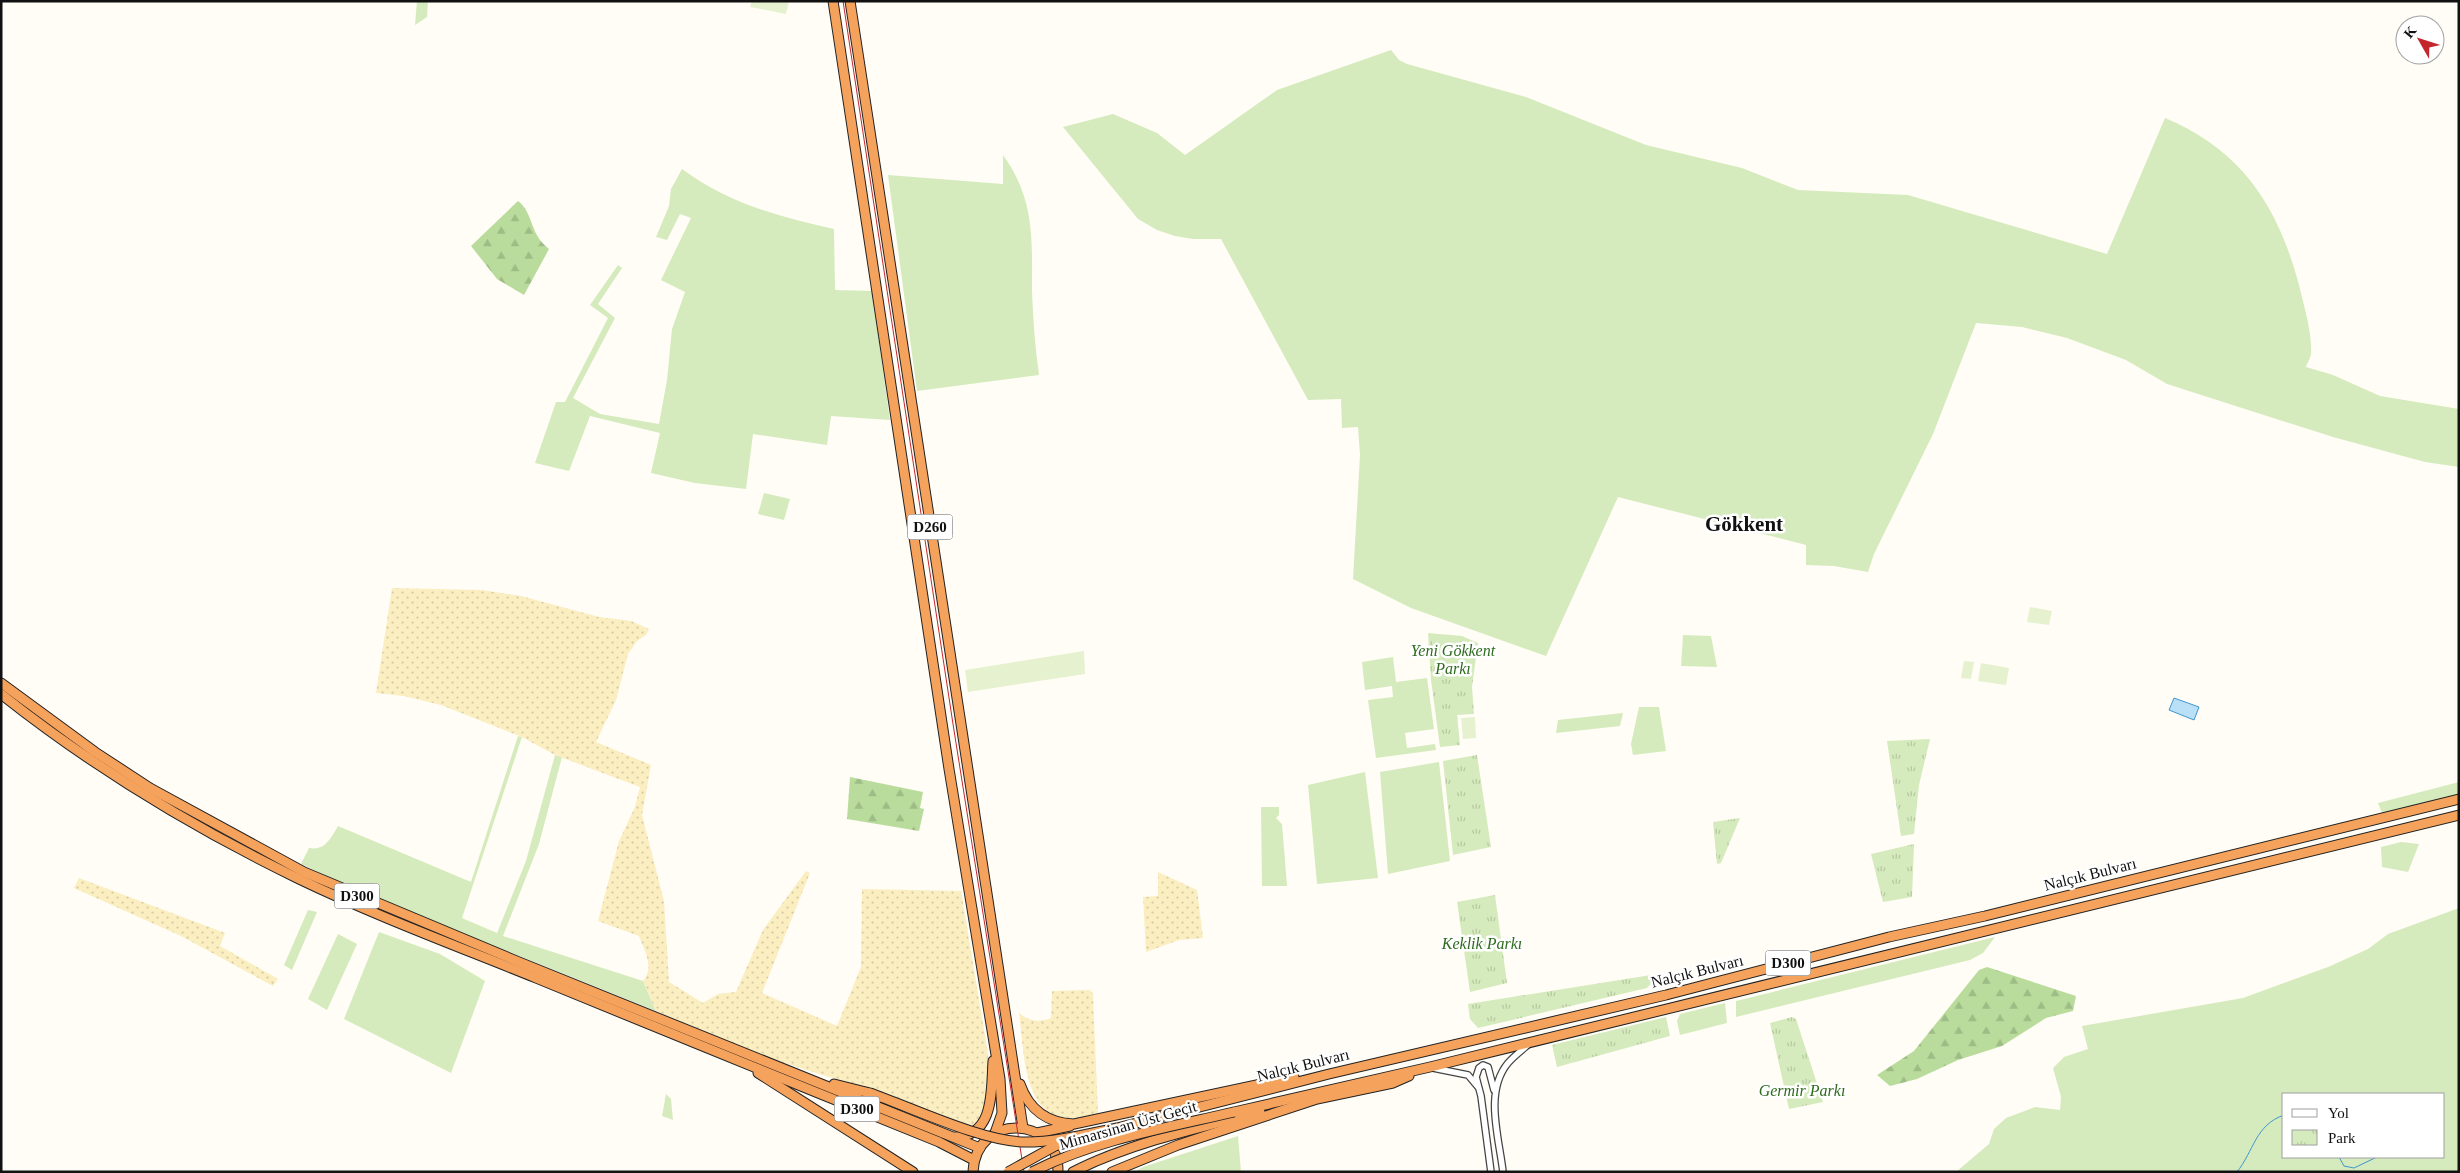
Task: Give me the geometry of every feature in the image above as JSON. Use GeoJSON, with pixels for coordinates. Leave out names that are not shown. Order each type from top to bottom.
{"type":"FeatureCollection","features":[{"type":"Feature","properties":{"kind":"highway","name":"D260"},"geometry":{"type":"LineString","coordinates":[[833,1],[949,769],[994,1050]]}},
{"type":"Feature","properties":{"kind":"highway","name":"D260"},"geometry":{"type":"LineString","coordinates":[[850,1],[1011,1052]]}},
{"type":"Feature","properties":{"kind":"highway","name":"D300"},"geometry":{"type":"LineString","coordinates":[[1,683],[66,731],[150,788],[304,872],[519,962],[980,1148]]}},
{"type":"Feature","properties":{"kind":"highway","name":"D300"},"geometry":{"type":"LineString","coordinates":[[1,694],[91,760],[145,795],[210,834],[300,880],[939,1142],[974,1160]]}},
{"type":"Feature","properties":{"kind":"highway","name":"Nalçık Bulvarı"},"geometry":{"type":"LineString","coordinates":[[1117,1128],[1329,1074],[1666,995],[1889,937],[1985,916],[2459,799]]}},
{"type":"Feature","properties":{"kind":"highway","name":"Nalçık Bulvarı"},"geometry":{"type":"LineString","coordinates":[[1234,1112],[1430,1067],[2459,815]]}},
{"type":"Feature","properties":{"kind":"highway"},"geometry":{"type":"LineString","coordinates":[[973,1172],[974,1160],[980,1148],[995,1133],[1000,1124],[1002,1108],[994,1050]]}},
{"type":"Feature","properties":{"kind":"highway"},"geometry":{"type":"LineString","coordinates":[[954,1137],[971,1134],[985,1121],[989,1106],[994,1050]]}},
{"type":"Feature","properties":{"kind":"highway"},"geometry":{"type":"LineString","coordinates":[[1011,1052],[1020,1086],[1033,1108],[1055,1121],[1078,1124]]}},
{"type":"Feature","properties":{"kind":"highway"},"geometry":{"type":"LineString","coordinates":[[1011,1052],[1023,1128]]}},
{"type":"Feature","properties":{"kind":"highway","name":"D300"},"geometry":{"type":"LineString","coordinates":[[738,1061],[913,1172]]}},
{"type":"Feature","properties":{"kind":"highway"},"geometry":{"type":"LineString","coordinates":[[1072,1172],[1088,1164],[1182,1133],[1317,1099],[1393,1083],[1430,1067]]}},
{"type":"Feature","properties":{"kind":"highway"},"geometry":{"type":"LineString","coordinates":[[1037,1133],[1239,1088],[1296,1077],[1329,1074]]}},
{"type":"Feature","properties":{"kind":"highway","name":"D300"},"geometry":{"type":"LineString","coordinates":[[801,1076],[870,1093],[975,1131],[1007,1140],[1025,1142],[1046,1141],[1117,1128]]}},
{"type":"Feature","properties":{"kind":"highway"},"geometry":{"type":"LineString","coordinates":[[1112,1172],[1178,1145],[1317,1099]]}},
{"type":"Feature","properties":{"kind":"highway","name":"Mimarsinan Üst Geçit"},"geometry":{"type":"LineString","coordinates":[[1032,1172],[1100,1145],[1234,1112]]}},
{"type":"Feature","properties":{"kind":"highway"},"geometry":{"type":"LineString","coordinates":[[995,1133],[1009,1128],[1023,1128],[1037,1133],[1052,1148],[1058,1172]]}},
{"type":"Feature","properties":{"kind":"highway","name":"Mimarsinan Üst Geçit"},"geometry":{"type":"LineString","coordinates":[[1008,1172],[1055,1146],[1117,1128]]}},
{"type":"Feature","properties":{"kind":"street"},"geometry":{"type":"LineString","coordinates":[[1494,1092],[1498,1078],[1508,1062],[1533,1041]]}},
{"type":"Feature","properties":{"kind":"street"},"geometry":{"type":"LineString","coordinates":[[1491,1172],[1476,1077],[1479,1068],[1483,1065],[1488,1067],[1492,1074],[1503,1172]]}},
{"type":"Feature","properties":{"kind":"street"},"geometry":{"type":"LineString","coordinates":[[1430,1067],[1468,1075],[1479,1088]]}},
{"type":"Feature","properties":{"kind":"green space"},"geometry":{"type":"Polygon","coordinates":[[[417,1],[428,1],[427,17],[415,25],[417,1]]]}},
{"type":"Feature","properties":{"kind":"green space"},"geometry":{"type":"Polygon","coordinates":[[[752,1],[789,1],[786,14],[750,7],[752,1]]]}},
{"type":"Feature","properties":{"kind":"green space"},"geometry":{"type":"Polygon","coordinates":[[[1391,50],[1399,60],[1407,64],[1526,97],[1646,145],[1742,168],[1798,190],[1908,195],[2107,254],[2165,118],[2194,132],[2218,149],[2239,168],[2257,189],[2271,213],[2284,239],[2294,267],[2307,317],[2311,339],[2311,353],[2306,367],[2333,375],[2380,396],[2459,409],[2459,467],[2425,462],[2333,437],[2167,384],[2126,360],[2067,338],[2022,327],[1976,323],[1933,434],[1874,554],[1868,572],[1834,566],[1806,565],[1806,545],[1618,497],[1546,656],[1411,608],[1353,579],[1360,455],[1358,427],[1342,428],[1341,399],[1308,400],[1221,239],[1193,239],[1175,236],[1157,230],[1138,219],[1063,127],[1113,114],[1157,133],[1185,155],[1277,90],[1391,50]]]}},
{"type":"Feature","properties":{"kind":"green space"},"geometry":{"type":"Polygon","coordinates":[[[1003,155],[1021,188],[1030,220],[1033,312],[1039,375],[917,391],[888,175],[1003,184],[1003,155]]]}},
{"type":"Feature","properties":{"kind":"green space"},"geometry":{"type":"Polygon","coordinates":[[[682,169],[699,181],[736,200],[774,214],[834,229],[835,290],[872,291],[890,420],[831,416],[827,445],[753,434],[746,489],[695,483],[651,473],[660,433],[590,416],[569,471],[535,463],[556,402],[565,402],[608,318],[590,305],[618,265],[622,268],[598,304],[615,318],[573,398],[600,414],[659,424],[667,380],[672,329],[685,292],[661,280],[691,218],[680,214],[667,240],[656,237],[669,206],[671,189],[682,169]]]}},
{"type":"Feature","properties":{"kind":"green space"},"geometry":{"type":"Polygon","coordinates":[[[518,201],[527,211],[538,237],[549,249],[524,295],[497,279],[471,246],[518,201]]]}},
{"type":"Feature","properties":{"kind":"green space"},"geometry":{"type":"Polygon","coordinates":[[[764,493],[790,499],[784,520],[758,514],[764,493]]]}},
{"type":"Feature","properties":{"kind":"green space"},"geometry":{"type":"Polygon","coordinates":[[[2030,607],[2052,611],[2049,625],[2027,622],[2030,607]]]}},
{"type":"Feature","properties":{"kind":"green space","name":"Yeni Gökkent Parkı"},"geometry":{"type":"Polygon","coordinates":[[[1428,633],[1462,636],[1478,643],[1472,687],[1474,714],[1457,715],[1460,745],[1440,747],[1431,680],[1428,633]]]}},
{"type":"Feature","properties":{"kind":"green space"},"geometry":{"type":"Polygon","coordinates":[[[1683,635],[1711,636],[1717,667],[1681,666],[1683,635]]]}},
{"type":"Feature","properties":{"kind":"green space"},"geometry":{"type":"Polygon","coordinates":[[[1084,651],[1085,674],[968,692],[965,670],[1084,651]]]}},
{"type":"Feature","properties":{"kind":"green space"},"geometry":{"type":"Polygon","coordinates":[[[1393,657],[1396,682],[1427,678],[1434,729],[1405,733],[1407,748],[1435,744],[1436,750],[1376,758],[1368,700],[1393,697],[1392,686],[1365,690],[1362,662],[1393,657]]]}},
{"type":"Feature","properties":{"kind":"green space"},"geometry":{"type":"Polygon","coordinates":[[[1964,661],[1974,662],[1971,679],[1961,678],[1964,661]]]}},
{"type":"Feature","properties":{"kind":"green space"},"geometry":{"type":"Polygon","coordinates":[[[1981,663],[2009,668],[2006,685],[1978,681],[1981,663]]]}},
{"type":"Feature","properties":{"kind":"green space"},"geometry":{"type":"Polygon","coordinates":[[[1639,707],[1659,707],[1666,751],[1633,755],[1631,744],[1639,707]]]}},
{"type":"Feature","properties":{"kind":"green space"},"geometry":{"type":"Polygon","coordinates":[[[1623,713],[1620,726],[1556,733],[1558,720],[1623,713]]]}},
{"type":"Feature","properties":{"kind":"green space"},"geometry":{"type":"Polygon","coordinates":[[[1475,717],[1476,738],[1463,739],[1461,718],[1475,717]]]}},
{"type":"Feature","properties":{"kind":"green space"},"geometry":{"type":"Polygon","coordinates":[[[518,736],[522,737],[462,918],[497,933],[526,861],[555,755],[562,757],[539,844],[503,936],[643,981],[656,1011],[375,898],[301,864],[309,848],[319,848],[327,843],[338,826],[471,882],[518,736]]]}},
{"type":"Feature","properties":{"kind":"green space"},"geometry":{"type":"Polygon","coordinates":[[[1930,739],[1919,785],[1914,834],[1901,836],[1887,741],[1930,739]]]}},
{"type":"Feature","properties":{"kind":"green space"},"geometry":{"type":"Polygon","coordinates":[[[1477,755],[1491,847],[1453,855],[1443,761],[1477,755]]]}},
{"type":"Feature","properties":{"kind":"green space"},"geometry":{"type":"Polygon","coordinates":[[[1439,762],[1450,861],[1388,874],[1380,772],[1439,762]]]}},
{"type":"Feature","properties":{"kind":"green space"},"geometry":{"type":"Polygon","coordinates":[[[1365,772],[1378,878],[1317,884],[1308,785],[1365,772]]]}},
{"type":"Feature","properties":{"kind":"green space"},"geometry":{"type":"Polygon","coordinates":[[[850,777],[923,792],[920,808],[924,809],[919,831],[847,819],[850,777]]]}},
{"type":"Feature","properties":{"kind":"green space"},"geometry":{"type":"Polygon","coordinates":[[[2459,782],[2459,794],[2382,813],[2378,803],[2459,782]]]}},
{"type":"Feature","properties":{"kind":"green space"},"geometry":{"type":"Polygon","coordinates":[[[1261,807],[1279,807],[1279,815],[1276,818],[1282,824],[1287,886],[1262,886],[1261,807]]]}},
{"type":"Feature","properties":{"kind":"green space"},"geometry":{"type":"Polygon","coordinates":[[[1740,818],[1721,863],[1717,864],[1713,822],[1740,818]]]}},
{"type":"Feature","properties":{"kind":"green space"},"geometry":{"type":"Polygon","coordinates":[[[2401,842],[2419,844],[2408,872],[2382,867],[2381,847],[2401,842]]]}},
{"type":"Feature","properties":{"kind":"green space"},"geometry":{"type":"Polygon","coordinates":[[[1914,844],[1912,897],[1883,902],[1871,854],[1914,844]]]}},
{"type":"Feature","properties":{"kind":"green space","name":"Keklik Parkı"},"geometry":{"type":"Polygon","coordinates":[[[1495,895],[1507,983],[1470,992],[1457,902],[1495,895]]]}},
{"type":"Feature","properties":{"kind":"green space"},"geometry":{"type":"Polygon","coordinates":[[[2459,908],[2459,1172],[1956,1172],[1989,1144],[1994,1129],[2006,1118],[2035,1107],[2060,1110],[2061,1097],[2053,1068],[2064,1057],[2088,1049],[2082,1026],[2243,998],[2328,967],[2368,949],[2388,934],[2459,908]]]}},
{"type":"Feature","properties":{"kind":"green space"},"geometry":{"type":"Polygon","coordinates":[[[308,910],[317,912],[292,970],[284,965],[308,910]]]}},
{"type":"Feature","properties":{"kind":"green space"},"geometry":{"type":"Polygon","coordinates":[[[379,932],[440,954],[485,981],[451,1073],[344,1019],[379,932]]]}},
{"type":"Feature","properties":{"kind":"green space"},"geometry":{"type":"Polygon","coordinates":[[[338,934],[357,944],[327,1010],[308,999],[338,934]]]}},
{"type":"Feature","properties":{"kind":"green space"},"geometry":{"type":"Polygon","coordinates":[[[1995,937],[1983,953],[1970,960],[1736,1017],[1736,1001],[1995,937]]]}},
{"type":"Feature","properties":{"kind":"green space"},"geometry":{"type":"Polygon","coordinates":[[[1987,967],[2076,996],[2073,1011],[2046,1018],[2002,1046],[1958,1060],[1917,1079],[1890,1086],[1877,1075],[1914,1051],[1979,970],[1987,967]]]}},
{"type":"Feature","properties":{"kind":"green space"},"geometry":{"type":"Polygon","coordinates":[[[1651,975],[1653,981],[1647,988],[1478,1028],[1470,1019],[1468,1004],[1651,975]]]}},
{"type":"Feature","properties":{"kind":"green space"},"geometry":{"type":"Polygon","coordinates":[[[1725,1003],[1727,1023],[1680,1035],[1677,1021],[1680,1014],[1725,1003]]]}},
{"type":"Feature","properties":{"kind":"green space"},"geometry":{"type":"Polygon","coordinates":[[[1666,1017],[1670,1036],[1557,1067],[1552,1045],[1666,1017]]]}},
{"type":"Feature","properties":{"kind":"green space","name":"Germir Parkı"},"geometry":{"type":"Polygon","coordinates":[[[1792,1017],[1796,1019],[1823,1102],[1789,1109],[1770,1023],[1792,1017]]]}},
{"type":"Feature","properties":{"kind":"green space"},"geometry":{"type":"Polygon","coordinates":[[[666,1094],[671,1099],[673,1120],[662,1116],[666,1094]]]}},
{"type":"Feature","properties":{"kind":"green space"},"geometry":{"type":"Polygon","coordinates":[[[1238,1136],[1241,1172],[1134,1172],[1143,1167],[1238,1136]]]}},
{"type":"Feature","properties":{"kind":"sand"},"geometry":{"type":"Polygon","coordinates":[[[392,588],[481,590],[521,596],[599,617],[631,621],[649,629],[646,635],[637,641],[628,654],[616,700],[596,742],[651,765],[642,815],[664,901],[669,982],[703,1003],[718,994],[736,992],[763,930],[806,871],[810,873],[762,993],[837,1026],[861,967],[862,889],[961,891],[989,1060],[985,1112],[974,1127],[900,1099],[768,1058],[656,1011],[643,981],[648,970],[648,964],[639,936],[598,921],[619,841],[635,807],[640,787],[555,755],[522,737],[441,705],[404,696],[376,693],[392,588]]]}},
{"type":"Feature","properties":{"kind":"sand"},"geometry":{"type":"Polygon","coordinates":[[[1158,872],[1197,890],[1203,938],[1179,940],[1146,952],[1143,897],[1158,896],[1158,872]]]}},
{"type":"Feature","properties":{"kind":"sand"},"geometry":{"type":"Polygon","coordinates":[[[79,878],[225,933],[220,946],[278,979],[273,986],[181,936],[74,888],[79,878]]]}},
{"type":"Feature","properties":{"kind":"sand"},"geometry":{"type":"Polygon","coordinates":[[[1090,990],[1093,994],[1098,1115],[1064,1118],[1050,1113],[1040,1104],[1033,1091],[1024,1059],[1019,1013],[1026,1018],[1034,1020],[1047,1020],[1051,1018],[1052,991],[1090,990]]]}},
{"type":"Feature","properties":{"kind":"water"},"geometry":{"type":"Polygon","coordinates":[[[2174,698],[2199,707],[2194,720],[2169,710],[2174,698]]]}},
{"type":"Feature","properties":{"kind":"waterway"},"geometry":{"type":"LineString","coordinates":[[2237,1172],[2261,1132],[2274,1119],[2282,1116]]}},
{"type":"Feature","properties":{"kind":"waterway"},"geometry":{"type":"LineString","coordinates":[[2340,1158],[2344,1166],[2354,1168],[2375,1158]]}},
{"type":"Feature","properties":{"kind":"tram line"},"geometry":{"type":"LineString","coordinates":[[843,1],[953,724],[1024,1172]]}},
{"type":"Feature","properties":{"kind":"district","name":"Gökkent"},"geometry":{"type":"Point","coordinates":[1744,524]}}]}
